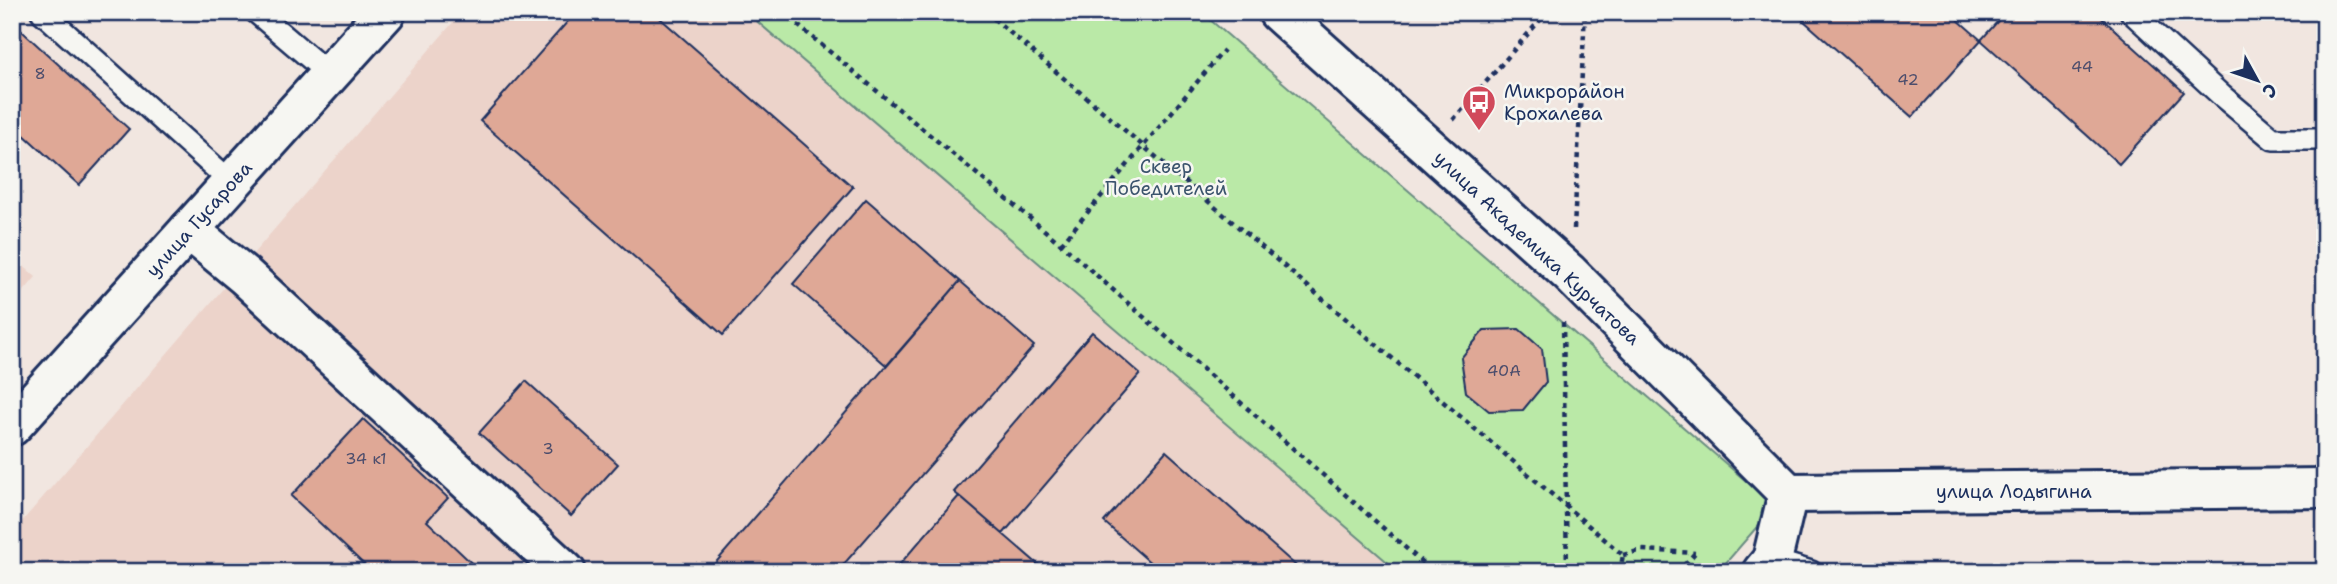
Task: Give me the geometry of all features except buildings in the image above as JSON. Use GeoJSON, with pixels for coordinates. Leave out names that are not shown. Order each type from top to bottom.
{"type":"FeatureCollection","features":[{"type":"Feature","properties":{"kind":"street","name":"улица Гусарова"},"geometry":{"type":"LineString","coordinates":[[12,426],[386,12]]}},
{"type":"Feature","properties":{"kind":"street","name":"улица Академика Курчатова"},"geometry":{"type":"LineString","coordinates":[[1278,12],[1569,273],[1788,493]]}},
{"type":"Feature","properties":{"kind":"street"},"geometry":{"type":"LineString","coordinates":[[189,230],[245,275],[566,572]]}},
{"type":"Feature","properties":{"kind":"street","name":"улица Лодыгина"},"geometry":{"type":"LineString","coordinates":[[1788,493],[2325,488]]}},
{"type":"Feature","properties":{"kind":"street"},"geometry":{"type":"LineString","coordinates":[[1767,566],[1788,493]]}},
{"type":"Feature","properties":{"kind":"lane"},"geometry":{"type":"LineString","coordinates":[[42,12],[232,183]]}},
{"type":"Feature","properties":{"kind":"lane"},"geometry":{"type":"LineString","coordinates":[[257,12],[330,75]]}},
{"type":"Feature","properties":{"kind":"lane"},"geometry":{"type":"LineString","coordinates":[[2131,12],[2222,96],[2273,138],[2325,139]]}},
{"type":"Feature","properties":{"kind":"lane"},"geometry":{"type":"LineString","coordinates":[[1767,566],[1811,572]]}},
{"type":"Feature","properties":{"kind":"path"},"geometry":{"type":"LineString","coordinates":[[782,12],[1061,244],[1433,572]]}},
{"type":"Feature","properties":{"kind":"path"},"geometry":{"type":"LineString","coordinates":[[986,12],[1623,555]]}},
{"type":"Feature","properties":{"kind":"path"},"geometry":{"type":"LineString","coordinates":[[1453,120],[1547,12]]}},
{"type":"Feature","properties":{"kind":"path"},"geometry":{"type":"LineString","coordinates":[[1574,237],[1585,12]]}},
{"type":"Feature","properties":{"kind":"path"},"geometry":{"type":"LineString","coordinates":[[1061,244],[1224,50]]}},
{"type":"Feature","properties":{"kind":"path"},"geometry":{"type":"LineString","coordinates":[[1563,314],[1567,572]]}},
{"type":"Feature","properties":{"kind":"path"},"geometry":{"type":"LineString","coordinates":[[1623,555],[1642,550],[1695,553],[1678,572]]}},
{"type":"Feature","properties":{"kind":"path"},"geometry":{"type":"LineString","coordinates":[[1620,572],[1623,555]]}},
{"type":"Feature","properties":{"kind":"shaded area"},"geometry":{"type":"Polygon","coordinates":[[[462,12],[746,12],[1399,572],[12,572],[12,533],[462,12]]]}},
{"type":"Feature","properties":{"kind":"shaded area"},"geometry":{"type":"Polygon","coordinates":[[[12,256],[36,277],[13,304],[12,303],[12,256]]]}},
{"type":"Feature","properties":{"kind":"green space","name":"Сквер Победителей"},"geometry":{"type":"Polygon","coordinates":[[[746,12],[1201,12],[1775,506],[1718,572],[1399,572],[746,12]]]}},
{"type":"Feature","properties":{"kind":"place","name":"Микрорайон Крохалева"},"geometry":{"type":"Point","coordinates":[1479,132]}}]}
